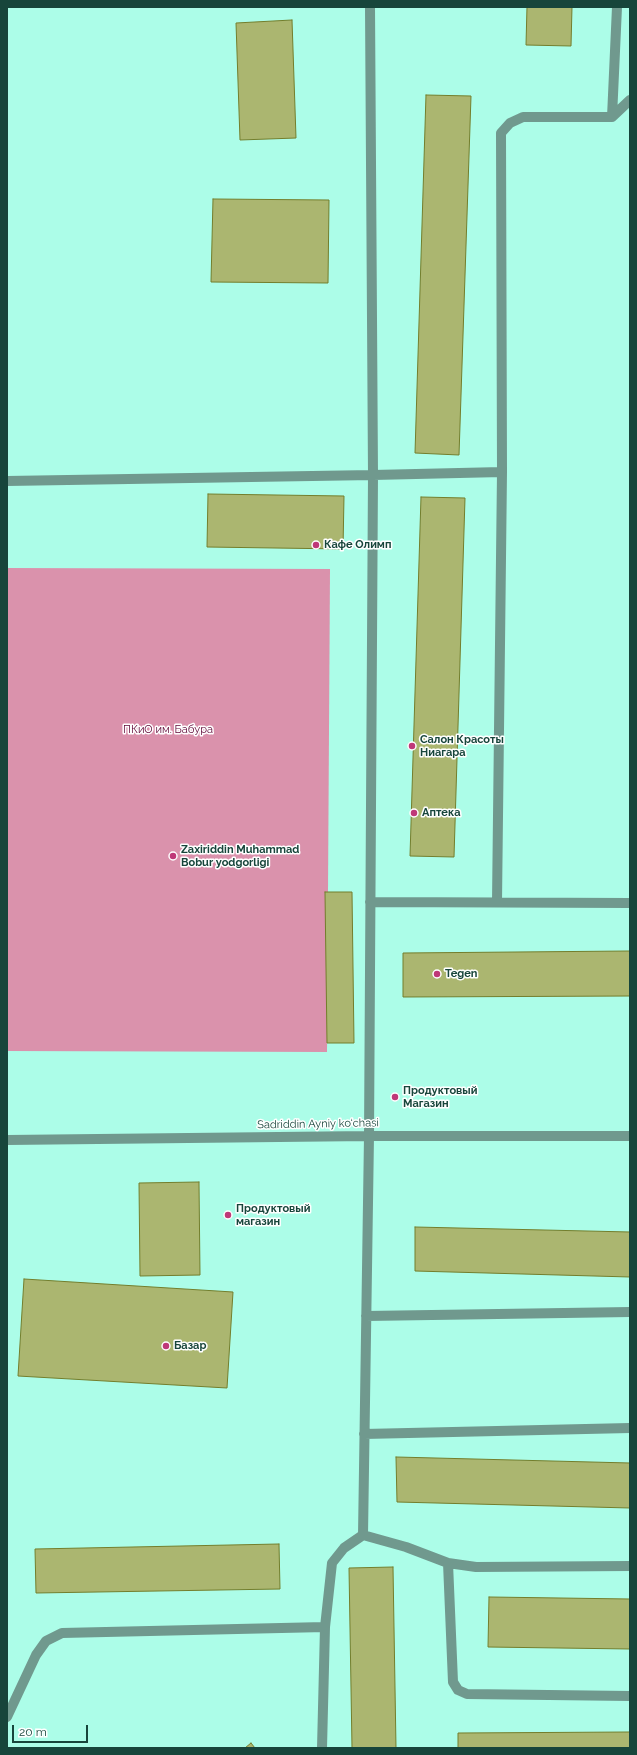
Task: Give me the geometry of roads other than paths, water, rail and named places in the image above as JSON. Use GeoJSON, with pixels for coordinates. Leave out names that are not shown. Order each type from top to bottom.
{"type":"FeatureCollection","features":[{"type":"Feature","properties":{"kind":"street"},"geometry":{"type":"LineString","coordinates":[[363,1535],[369,1136],[373,475],[370,7]]}},
{"type":"Feature","properties":{"kind":"street"},"geometry":{"type":"LineString","coordinates":[[612,117],[616,7]]}},
{"type":"Feature","properties":{"kind":"street"},"geometry":{"type":"LineString","coordinates":[[497,902],[502,472],[501,133],[510,123],[523,118],[612,117],[630,100]]}},
{"type":"Feature","properties":{"kind":"street"},"geometry":{"type":"LineString","coordinates":[[7,480],[502,472]]}},
{"type":"Feature","properties":{"kind":"street"},"geometry":{"type":"LineString","coordinates":[[370,902],[630,903]]}},
{"type":"Feature","properties":{"kind":"street","name":"Sadriddin Ayniy ko‘chasi"},"geometry":{"type":"LineString","coordinates":[[7,1140],[369,1136],[630,1136]]}},
{"type":"Feature","properties":{"kind":"street"},"geometry":{"type":"LineString","coordinates":[[366,1316],[630,1312]]}},
{"type":"Feature","properties":{"kind":"street"},"geometry":{"type":"LineString","coordinates":[[364,1434],[630,1428]]}},
{"type":"Feature","properties":{"kind":"street"},"geometry":{"type":"LineString","coordinates":[[322,1748],[325,1627],[332,1563],[344,1548],[363,1535],[406,1547],[448,1563],[476,1567],[630,1566]]}},
{"type":"Feature","properties":{"kind":"street"},"geometry":{"type":"LineString","coordinates":[[448,1563],[453,1682],[458,1690],[467,1694],[630,1696]]}},
{"type":"Feature","properties":{"kind":"street"},"geometry":{"type":"LineString","coordinates":[[7,1717],[36,1655],[46,1641],[62,1632],[325,1627]]}},
{"type":"Feature","properties":{"kind":"place","name":"Кафе Олимп"},"geometry":{"type":"Point","coordinates":[316,545]}},
{"type":"Feature","properties":{"kind":"place","name":"Салон Красоты Ниагара"},"geometry":{"type":"Point","coordinates":[412,746]}},
{"type":"Feature","properties":{"kind":"place","name":"Аптека"},"geometry":{"type":"Point","coordinates":[414,813]}},
{"type":"Feature","properties":{"kind":"place","name":"Zaxiriddin Muhammad Bobur yodgorligi"},"geometry":{"type":"Point","coordinates":[173,856]}},
{"type":"Feature","properties":{"kind":"place","name":"Tegen"},"geometry":{"type":"Point","coordinates":[437,974]}},
{"type":"Feature","properties":{"kind":"place","name":"Продуктовый Магазин"},"geometry":{"type":"Point","coordinates":[395,1097]}},
{"type":"Feature","properties":{"kind":"place","name":"Продуктовый магазин"},"geometry":{"type":"Point","coordinates":[228,1215]}},
{"type":"Feature","properties":{"kind":"place","name":"Базар"},"geometry":{"type":"Point","coordinates":[166,1346]}},
{"type":"Feature","properties":{"kind":"park label","name":"ПКиО им. Бабура"},"geometry":{"type":"Point","coordinates":[168,730]}}]}
